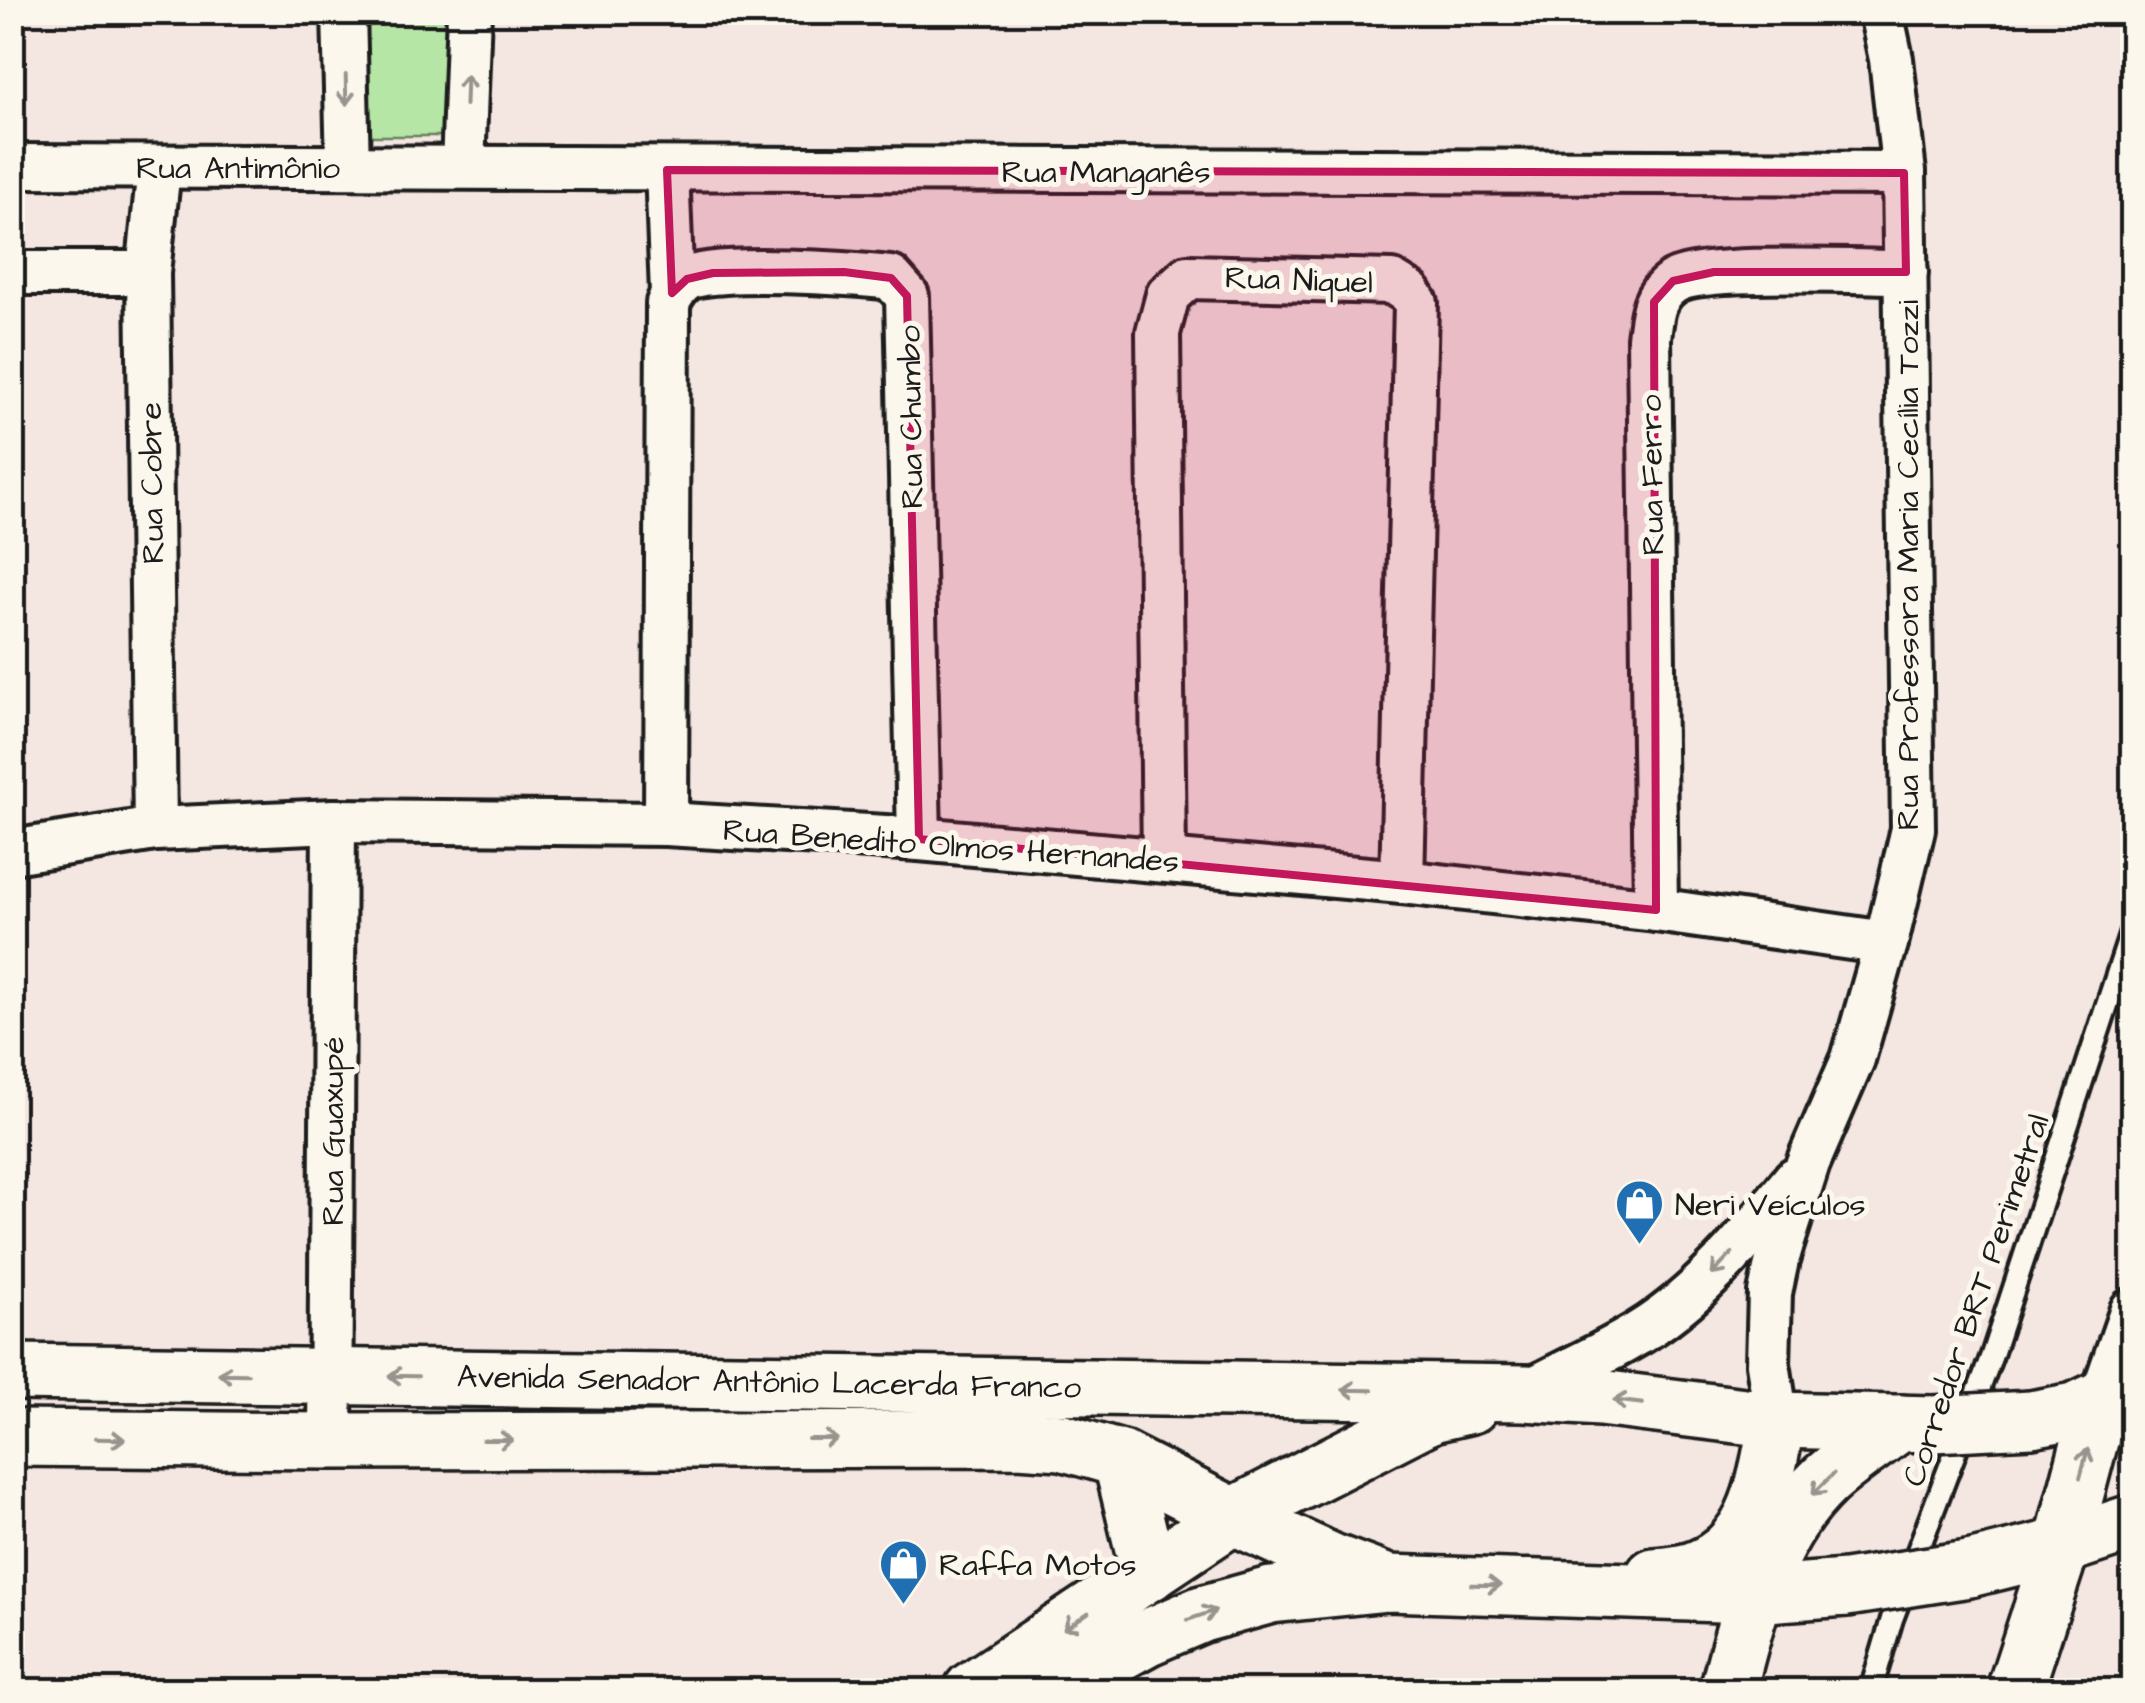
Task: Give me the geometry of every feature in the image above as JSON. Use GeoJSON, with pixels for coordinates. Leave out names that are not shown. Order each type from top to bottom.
{"type":"FeatureCollection","features":[{"type":"Feature","properties":{"kind":"main road","name":"Avenida Senador Antônio Lacerda Franco"},"geometry":{"type":"LineString","coordinates":[[12,1372],[1525,1393]]}},
{"type":"Feature","properties":{"kind":"main road"},"geometry":{"type":"LineString","coordinates":[[972,1690],[1233,1516],[1432,1414],[1525,1393],[1600,1398],[1777,1420],[1916,1424],[2030,1419],[2075,1411],[2117,1392]]}},
{"type":"Feature","properties":{"kind":"main road"},"geometry":{"type":"LineString","coordinates":[[2015,1690],[2117,1392]]}},
{"type":"Feature","properties":{"kind":"main road"},"geometry":{"type":"LineString","coordinates":[[1710,1412],[1763,1494]]}},
{"type":"Feature","properties":{"kind":"main road"},"geometry":{"type":"LineString","coordinates":[[1332,1562],[1318,1540],[1322,1514],[1351,1480],[1432,1414]]}},
{"type":"Feature","properties":{"kind":"main road"},"geometry":{"type":"LineString","coordinates":[[1582,1587],[1692,1571],[1720,1557],[1741,1538],[1752,1521],[1763,1494],[1777,1420]]}},
{"type":"Feature","properties":{"kind":"main road"},"geometry":{"type":"LineString","coordinates":[[1728,1690],[1752,1595],[1799,1509],[1824,1481],[1916,1424]]}},
{"type":"Feature","properties":{"kind":"main road","name":"Avenida Senador Antônio Lacerda Franco"},"geometry":{"type":"LineString","coordinates":[[12,1438],[1062,1442],[1122,1459],[1233,1516],[1388,1583]]}},
{"type":"Feature","properties":{"kind":"main road"},"geometry":{"type":"LineString","coordinates":[[1122,1459],[1149,1573]]}},
{"type":"Feature","properties":{"kind":"main road"},"geometry":{"type":"LineString","coordinates":[[1052,1690],[1146,1638],[1202,1614],[1271,1595],[1388,1583],[1752,1595],[1846,1588],[1970,1568],[2062,1546],[2132,1523]]}},
{"type":"Feature","properties":{"kind":"street"},"geometry":{"type":"LineString","coordinates":[[344,12],[348,167]]}},
{"type":"Feature","properties":{"kind":"street"},"geometry":{"type":"LineString","coordinates":[[463,166],[469,12]]}},
{"type":"Feature","properties":{"kind":"street","name":"Rua Professora Maria Cecília Tozzi"},"geometry":{"type":"LineString","coordinates":[[1777,1420],[1768,1364],[1770,1293],[1777,1260],[1808,1164],[1853,1059],[1913,829],[1904,173],[1891,59],[1880,12]]}},
{"type":"Feature","properties":{"kind":"street","name":"Rua Antimônio"},"geometry":{"type":"LineString","coordinates":[[12,166],[463,166]]}},
{"type":"Feature","properties":{"kind":"street","name":"Rua Manganês"},"geometry":{"type":"LineString","coordinates":[[463,166],[667,170],[1904,173]]}},
{"type":"Feature","properties":{"kind":"street","name":"Rua Cobre"},"geometry":{"type":"LineString","coordinates":[[154,828],[148,274],[159,168]]}},
{"type":"Feature","properties":{"kind":"street"},"geometry":{"type":"LineString","coordinates":[[666,824],[668,303],[672,293],[667,170]]}},
{"type":"Feature","properties":{"kind":"street","name":"Rua Chumbo"},"geometry":{"type":"LineString","coordinates":[[672,293],[688,279],[712,274],[844,272],[891,278],[906,296],[919,839]]}},
{"type":"Feature","properties":{"kind":"street","name":"Rua Ferro"},"geometry":{"type":"LineString","coordinates":[[1656,910],[1649,338],[1654,302],[1673,282],[1714,272],[1906,272]]}},
{"type":"Feature","properties":{"kind":"street"},"geometry":{"type":"LineString","coordinates":[[12,273],[148,274]]}},
{"type":"Feature","properties":{"kind":"street","name":"Rua Niquel"},"geometry":{"type":"LineString","coordinates":[[1164,860],[1158,333],[1168,294],[1188,277],[1392,282],[1410,293],[1416,303],[1402,882]]}},
{"type":"Feature","properties":{"kind":"street","name":"Rua Benedito Olmos Hernandes"},"geometry":{"type":"LineString","coordinates":[[12,852],[154,828],[334,822],[666,824],[919,839],[1402,882],[1656,910],[1886,943]]}},
{"type":"Feature","properties":{"kind":"street","name":"Rua Guaxupé"},"geometry":{"type":"LineString","coordinates":[[330,1441],[334,822]]}},
{"type":"Feature","properties":{"kind":"street","name":"Rua Professora Maria Cecília Tozzi"},"geometry":{"type":"LineString","coordinates":[[1525,1393],[1634,1336],[1672,1311],[1713,1275],[1808,1164]]}},
{"type":"Feature","properties":{"kind":"street"},"geometry":{"type":"LineString","coordinates":[[2117,1392],[2132,1310]]}},
{"type":"Feature","properties":{"kind":"lane","name":"Corredor BRT Perimetral"},"geometry":{"type":"LineString","coordinates":[[1871,1690],[1892,1619],[1992,1355],[2132,929]]}},
{"type":"Feature","properties":{"kind":"highlighted area"},"geometry":{"type":"Polygon","coordinates":[[[667,170],[1904,173],[1906,272],[1714,272],[1673,281],[1654,302],[1656,910],[919,839],[907,296],[891,278],[844,272],[713,273],[687,279],[672,293],[667,170]]]}},
{"type":"Feature","properties":{"kind":"green space"},"geometry":{"type":"Polygon","coordinates":[[[352,13],[461,13],[457,136],[355,136],[352,13]]]}},
{"type":"Feature","properties":{"kind":"place","name":"Neri Veículos"},"geometry":{"type":"Point","coordinates":[1640,1246]}},
{"type":"Feature","properties":{"kind":"place","name":"Raffa Motos"},"geometry":{"type":"Point","coordinates":[904,1606]}}]}
